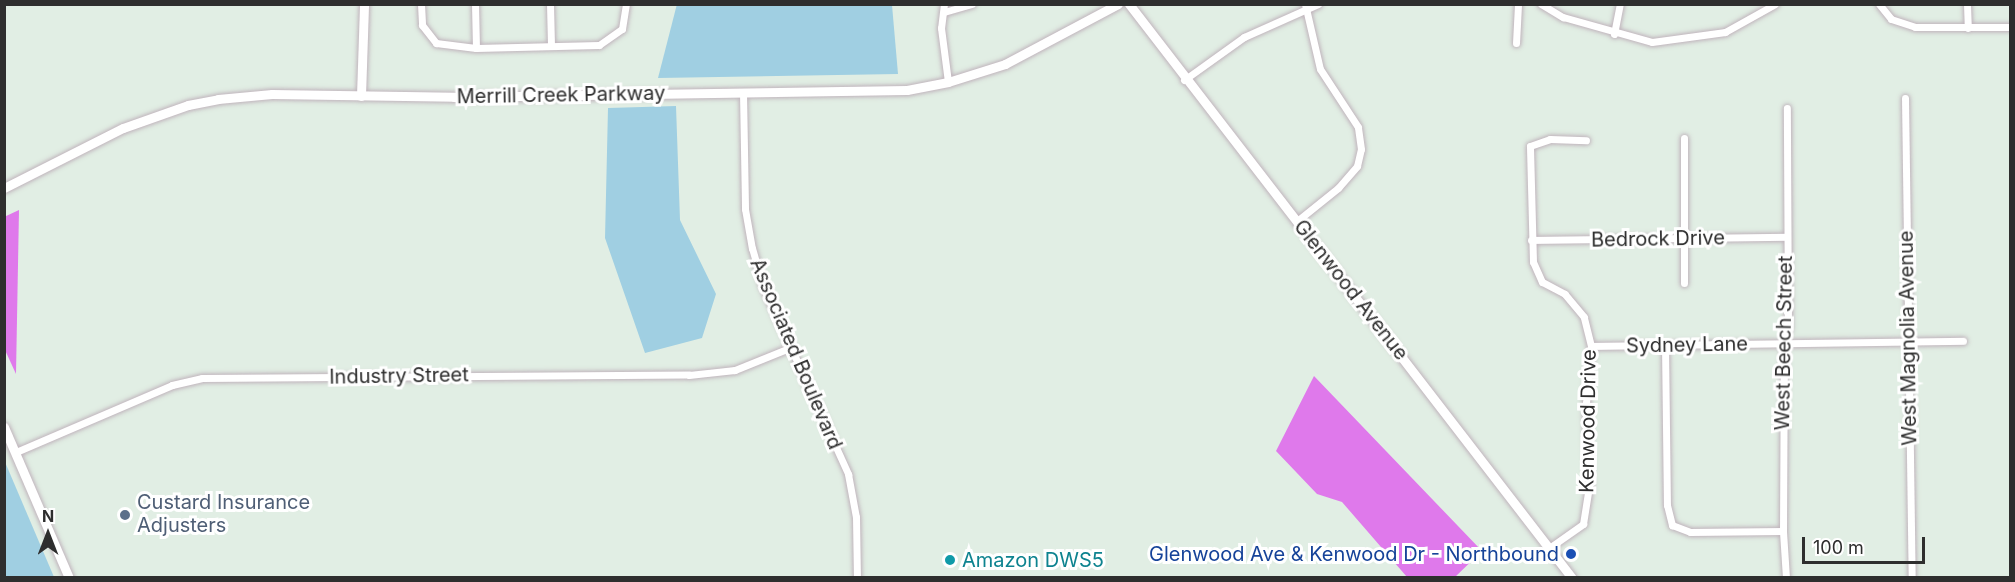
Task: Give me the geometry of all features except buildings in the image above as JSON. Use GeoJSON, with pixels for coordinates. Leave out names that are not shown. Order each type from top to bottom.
{"type":"FeatureCollection","features":[{"type":"Feature","properties":{"kind":"street"},"geometry":{"type":"LineString","coordinates":[[361,96],[364,4]]}},
{"type":"Feature","properties":{"kind":"street"},"geometry":{"type":"LineString","coordinates":[[421,4],[422,25],[436,43],[476,48],[599,45],[610,41],[622,29],[626,4]]}},
{"type":"Feature","properties":{"kind":"street"},"geometry":{"type":"LineString","coordinates":[[475,4],[476,48]]}},
{"type":"Feature","properties":{"kind":"street"},"geometry":{"type":"LineString","coordinates":[[550,4],[551,46]]}},
{"type":"Feature","properties":{"kind":"street"},"geometry":{"type":"LineString","coordinates":[[948,82],[941,28],[944,8],[972,4]]}},
{"type":"Feature","properties":{"kind":"street","name":"Merrill Creek Parkway"},"geometry":{"type":"LineString","coordinates":[[4,188],[123,128],[188,105],[272,94],[361,96],[857,93],[948,82],[1005,64],[1118,4]]}},
{"type":"Feature","properties":{"kind":"street","name":"Glenwood Avenue"},"geometry":{"type":"LineString","coordinates":[[1129,4],[1184,80],[1297,221],[1572,578]]}},
{"type":"Feature","properties":{"kind":"street"},"geometry":{"type":"LineString","coordinates":[[1184,80],[1244,37],[1305,7],[1318,4]]}},
{"type":"Feature","properties":{"kind":"street"},"geometry":{"type":"LineString","coordinates":[[1516,43],[1518,4]]}},
{"type":"Feature","properties":{"kind":"street"},"geometry":{"type":"LineString","coordinates":[[1541,4],[1563,17],[1614,34],[1652,42],[1714,34],[1758,17],[1775,4]]}},
{"type":"Feature","properties":{"kind":"street"},"geometry":{"type":"LineString","coordinates":[[1614,34],[1620,4]]}},
{"type":"Feature","properties":{"kind":"street"},"geometry":{"type":"LineString","coordinates":[[1879,4],[1891,19],[1915,27],[2010,27]]}},
{"type":"Feature","properties":{"kind":"street"},"geometry":{"type":"LineString","coordinates":[[1967,4],[1968,28]]}},
{"type":"Feature","properties":{"kind":"street"},"geometry":{"type":"LineString","coordinates":[[1297,221],[1338,188],[1357,166],[1361,150],[1358,127],[1320,69],[1305,7]]}},
{"type":"Feature","properties":{"kind":"street","name":"Associated Boulevard"},"geometry":{"type":"LineString","coordinates":[[743,92],[745,209],[752,248],[762,284],[848,474],[856,517],[856,578]]}},
{"type":"Feature","properties":{"kind":"street","name":"West Magnolia Avenue"},"geometry":{"type":"LineString","coordinates":[[1905,98],[1912,578]]}},
{"type":"Feature","properties":{"kind":"street","name":"West Beech Street"},"geometry":{"type":"LineString","coordinates":[[1786,108],[1785,237],[1788,327],[1784,343],[1783,531],[1786,578]]}},
{"type":"Feature","properties":{"kind":"street"},"geometry":{"type":"LineString","coordinates":[[1684,138],[1686,238],[1684,283]]}},
{"type":"Feature","properties":{"kind":"street","name":"Kenwood Drive"},"geometry":{"type":"LineString","coordinates":[[1549,548],[1583,524],[1589,488],[1586,403],[1591,346],[1584,317],[1565,294],[1542,282],[1533,262],[1530,146],[1551,139],[1586,140]]}},
{"type":"Feature","properties":{"kind":"street","name":"Bedrock Drive"},"geometry":{"type":"LineString","coordinates":[[1531,240],[1785,237]]}},
{"type":"Feature","properties":{"kind":"street","name":"Sydney Lane"},"geometry":{"type":"LineString","coordinates":[[1591,346],[1963,340]]}},
{"type":"Feature","properties":{"kind":"street"},"geometry":{"type":"LineString","coordinates":[[1665,345],[1667,505],[1672,525],[1690,532],[1783,531]]}},
{"type":"Feature","properties":{"kind":"street","name":"Industry Street"},"geometry":{"type":"LineString","coordinates":[[16,453],[172,385],[202,378],[698,375],[735,370],[792,347]]}},
{"type":"Feature","properties":{"kind":"street"},"geometry":{"type":"LineString","coordinates":[[4,427],[69,578]]}},
{"type":"Feature","properties":{"kind":"shaded area"},"geometry":{"type":"Polygon","coordinates":[[[677,4],[892,5],[898,74],[658,78],[677,4]]]}},
{"type":"Feature","properties":{"kind":"shaded area"},"geometry":{"type":"Polygon","coordinates":[[[676,106],[680,220],[716,294],[702,338],[645,353],[605,238],[608,108],[676,106]]]}},
{"type":"Feature","properties":{"kind":"shaded area"},"geometry":{"type":"Polygon","coordinates":[[[19,210],[16,374],[5,350],[4,217],[19,210]]]}},
{"type":"Feature","properties":{"kind":"shaded area"},"geometry":{"type":"Polygon","coordinates":[[[1314,376],[1482,551],[1455,577],[1407,577],[1342,502],[1317,494],[1276,451],[1314,376]]]}},
{"type":"Feature","properties":{"kind":"shaded area"},"geometry":{"type":"Polygon","coordinates":[[[5,462],[54,577],[5,577],[5,462]]]}},
{"type":"Feature","properties":{"kind":"place","name":"Custard Insurance Adjusters"},"geometry":{"type":"Point","coordinates":[125,515]}},
{"type":"Feature","properties":{"kind":"place","name":"Glenwood Ave & Kenwood Dr - Northbound"},"geometry":{"type":"Point","coordinates":[1571,554]}},
{"type":"Feature","properties":{"kind":"place","name":"Amazon DWS5"},"geometry":{"type":"Point","coordinates":[950,560]}}]}
